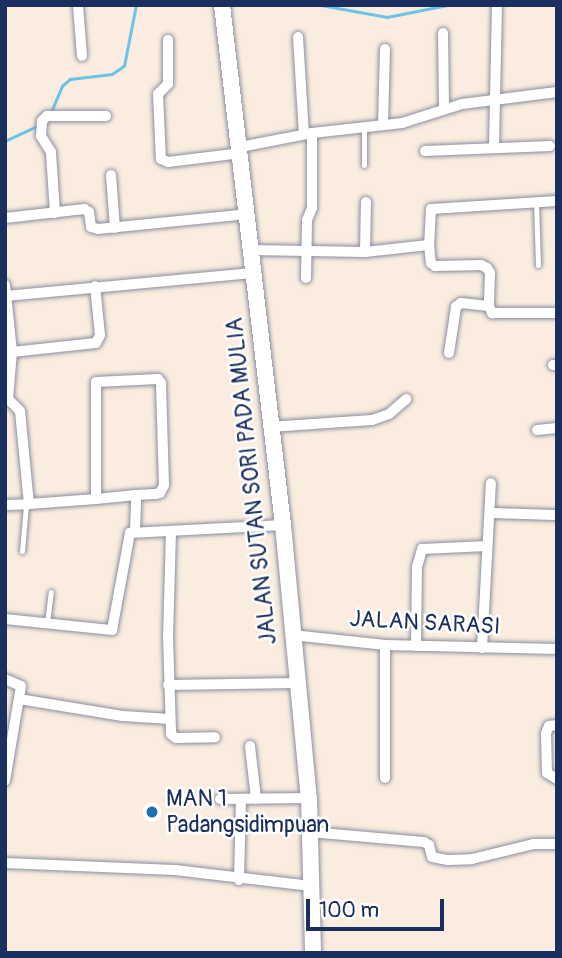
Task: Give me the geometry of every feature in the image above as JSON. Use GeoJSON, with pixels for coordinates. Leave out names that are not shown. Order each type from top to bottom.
{"type":"FeatureCollection","features":[{"type":"Feature","properties":{"kind":"street"},"geometry":{"type":"LineString","coordinates":[[78,5],[82,56]]}},
{"type":"Feature","properties":{"kind":"street","name":"JALAN SUTAN SORI PADA MULIA"},"geometry":{"type":"LineString","coordinates":[[222,5],[269,427],[283,525],[309,798],[313,953]]}},
{"type":"Feature","properties":{"kind":"street"},"geometry":{"type":"LineString","coordinates":[[494,147],[497,5]]}},
{"type":"Feature","properties":{"kind":"street"},"geometry":{"type":"LineString","coordinates":[[443,33],[444,108]]}},
{"type":"Feature","properties":{"kind":"street"},"geometry":{"type":"LineString","coordinates":[[298,37],[312,208],[307,220],[306,278]]}},
{"type":"Feature","properties":{"kind":"street"},"geometry":{"type":"LineString","coordinates":[[168,40],[168,84],[158,94],[161,159],[168,162],[240,150],[308,134],[410,121],[444,108],[557,92]]}},
{"type":"Feature","properties":{"kind":"street"},"geometry":{"type":"LineString","coordinates":[[383,125],[385,49]]}},
{"type":"Feature","properties":{"kind":"street"},"geometry":{"type":"LineString","coordinates":[[55,212],[51,152],[42,139],[40,126],[43,119],[51,116],[106,116]]}},
{"type":"Feature","properties":{"kind":"street"},"geometry":{"type":"LineString","coordinates":[[425,151],[550,146]]}},
{"type":"Feature","properties":{"kind":"street"},"geometry":{"type":"LineString","coordinates":[[111,176],[115,228]]}},
{"type":"Feature","properties":{"kind":"street"},"geometry":{"type":"LineString","coordinates":[[557,201],[430,210],[429,245],[431,263],[435,266],[481,265],[487,268],[490,273],[489,306],[494,313],[557,313]]}},
{"type":"Feature","properties":{"kind":"street"},"geometry":{"type":"LineString","coordinates":[[365,252],[366,202]]}},
{"type":"Feature","properties":{"kind":"street"},"geometry":{"type":"LineString","coordinates":[[5,218],[85,209],[89,212],[93,229],[247,214]]}},
{"type":"Feature","properties":{"kind":"street"},"geometry":{"type":"LineString","coordinates":[[251,250],[365,252],[429,245]]}},
{"type":"Feature","properties":{"kind":"street"},"geometry":{"type":"LineString","coordinates":[[27,504],[20,411],[8,399],[12,352],[6,292],[253,273]]}},
{"type":"Feature","properties":{"kind":"street"},"geometry":{"type":"LineString","coordinates":[[12,352],[97,342],[100,335],[95,286]]}},
{"type":"Feature","properties":{"kind":"street"},"geometry":{"type":"LineString","coordinates":[[449,353],[456,307],[461,303],[489,306]]}},
{"type":"Feature","properties":{"kind":"street"},"geometry":{"type":"LineString","coordinates":[[5,505],[96,499],[160,493],[164,485],[161,383],[156,379],[99,380],[95,384],[96,499]]}},
{"type":"Feature","properties":{"kind":"street"},"geometry":{"type":"LineString","coordinates":[[269,427],[372,420],[389,414],[406,399]]}},
{"type":"Feature","properties":{"kind":"street"},"geometry":{"type":"LineString","coordinates":[[537,430],[557,428]]}},
{"type":"Feature","properties":{"kind":"street"},"geometry":{"type":"LineString","coordinates":[[482,648],[491,483]]}},
{"type":"Feature","properties":{"kind":"street"},"geometry":{"type":"LineString","coordinates":[[135,495],[135,531]]}},
{"type":"Feature","properties":{"kind":"street"},"geometry":{"type":"LineString","coordinates":[[490,513],[557,515]]}},
{"type":"Feature","properties":{"kind":"street"},"geometry":{"type":"LineString","coordinates":[[5,619],[114,628],[127,537],[135,531],[283,525]]}},
{"type":"Feature","properties":{"kind":"street"},"geometry":{"type":"LineString","coordinates":[[171,531],[168,685],[174,738],[215,737]]}},
{"type":"Feature","properties":{"kind":"street"},"geometry":{"type":"LineString","coordinates":[[416,646],[417,567],[422,550],[487,546]]}},
{"type":"Feature","properties":{"kind":"street","name":"JALAN SARASI"},"geometry":{"type":"LineString","coordinates":[[292,635],[385,645],[557,649]]}},
{"type":"Feature","properties":{"kind":"street"},"geometry":{"type":"LineString","coordinates":[[385,645],[385,778]]}},
{"type":"Feature","properties":{"kind":"street"},"geometry":{"type":"LineString","coordinates":[[5,679],[20,684],[5,781]]}},
{"type":"Feature","properties":{"kind":"street"},"geometry":{"type":"LineString","coordinates":[[168,685],[297,683]]}},
{"type":"Feature","properties":{"kind":"street"},"geometry":{"type":"LineString","coordinates":[[19,699],[89,712],[170,719]]}},
{"type":"Feature","properties":{"kind":"street"},"geometry":{"type":"LineString","coordinates":[[557,725],[549,726],[546,733],[547,773],[557,779]]}},
{"type":"Feature","properties":{"kind":"street"},"geometry":{"type":"LineString","coordinates":[[250,746],[256,800]]}},
{"type":"Feature","properties":{"kind":"street"},"geometry":{"type":"LineString","coordinates":[[220,799],[309,798]]}},
{"type":"Feature","properties":{"kind":"street"},"geometry":{"type":"LineString","coordinates":[[239,880],[241,799]]}},
{"type":"Feature","properties":{"kind":"street"},"geometry":{"type":"LineString","coordinates":[[310,832],[426,842],[432,858],[448,860],[472,859],[534,844],[557,844]]}},
{"type":"Feature","properties":{"kind":"street"},"geometry":{"type":"LineString","coordinates":[[5,863],[175,870],[239,880],[311,886]]}},
{"type":"Feature","properties":{"kind":"lane"},"geometry":{"type":"LineString","coordinates":[[364,126],[364,165]]}},
{"type":"Feature","properties":{"kind":"lane"},"geometry":{"type":"LineString","coordinates":[[536,202],[538,265]]}},
{"type":"Feature","properties":{"kind":"lane"},"geometry":{"type":"LineString","coordinates":[[22,551],[27,504]]}},
{"type":"Feature","properties":{"kind":"lane"},"geometry":{"type":"LineString","coordinates":[[47,623],[51,592]]}},
{"type":"Feature","properties":{"kind":"waterway"},"geometry":{"type":"LineString","coordinates":[[51,112],[62,86],[70,79],[112,74],[124,66],[136,5]]}},
{"type":"Feature","properties":{"kind":"waterway"},"geometry":{"type":"LineString","coordinates":[[321,5],[387,17],[447,5]]}},
{"type":"Feature","properties":{"kind":"waterway"},"geometry":{"type":"LineString","coordinates":[[5,141],[37,126]]}},
{"type":"Feature","properties":{"kind":"place","name":"MAN 1 Padangsidimpuan"},"geometry":{"type":"Point","coordinates":[152,812]}}]}
